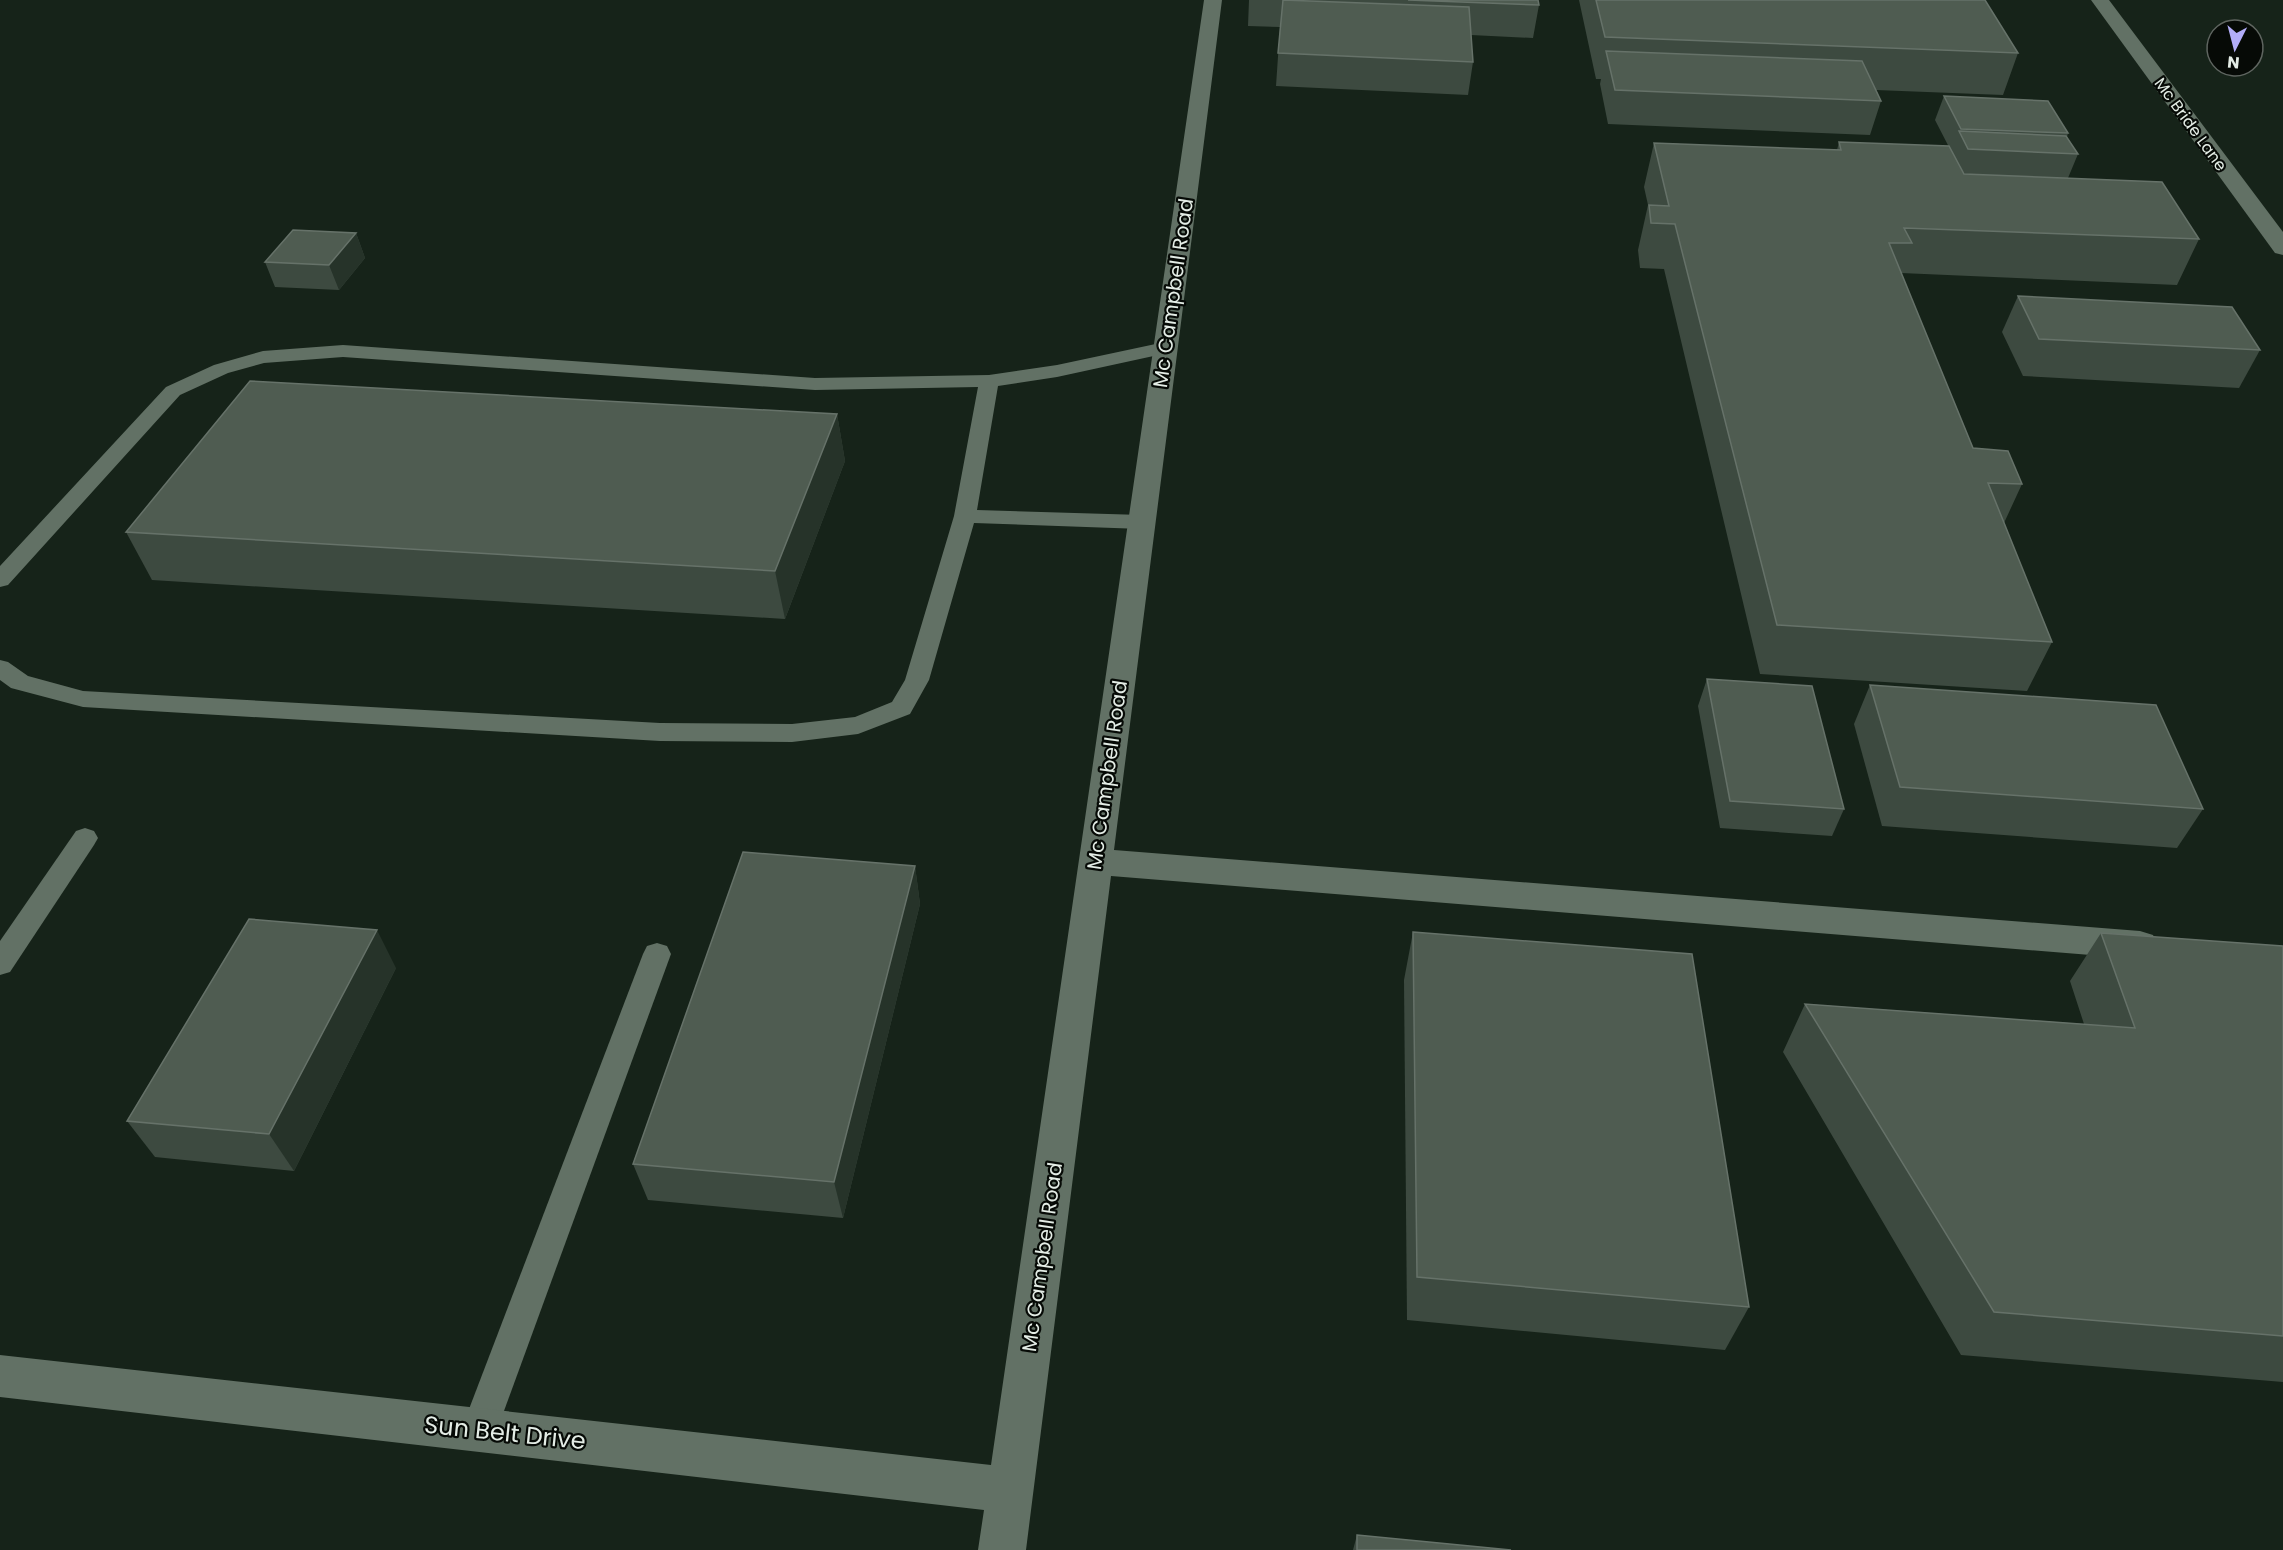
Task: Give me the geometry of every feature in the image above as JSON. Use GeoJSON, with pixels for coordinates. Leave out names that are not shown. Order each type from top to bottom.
{"type":"FeatureCollection","features":[{"type":"Feature","properties":{"kind":"street","name":"Mc Campbell Road"},"geometry":{"type":"LineString","coordinates":[[1002,1550],[1213,0]]}},
{"type":"Feature","properties":{"kind":"street","name":"Mc Bride Lane"},"geometry":{"type":"LineString","coordinates":[[2100,0],[2283,248]]}},
{"type":"Feature","properties":{"kind":"street"},"geometry":{"type":"LineString","coordinates":[[1095,862],[2166,947]]}},
{"type":"Feature","properties":{"kind":"street","name":"Sun Belt Drive"},"geometry":{"type":"LineString","coordinates":[[0,1376],[1011,1490]]}},
{"type":"Feature","properties":{"kind":"lane"},"geometry":{"type":"LineString","coordinates":[[0,580],[173,391],[221,369],[263,357],[343,351],[815,384],[989,381],[1057,371],[1165,348]]}},
{"type":"Feature","properties":{"kind":"lane"},"geometry":{"type":"LineString","coordinates":[[0,668],[20,682],[83,699],[660,732],[792,733],[858,725],[901,708],[917,680],[965,516],[989,381]]}},
{"type":"Feature","properties":{"kind":"lane"},"geometry":{"type":"LineString","coordinates":[[965,516],[1142,522]]}},
{"type":"Feature","properties":{"kind":"lane"},"geometry":{"type":"LineString","coordinates":[[0,964],[85,838]]}},
{"type":"Feature","properties":{"kind":"lane"},"geometry":{"type":"LineString","coordinates":[[479,1430],[657,954]]}},
{"type":"Feature","properties":{"kind":"building"},"geometry":{"type":"Polygon","coordinates":[[[1283,0],[1469,7],[1473,62],[1278,53],[1283,0]]]}},
{"type":"Feature","properties":{"kind":"building"},"geometry":{"type":"Polygon","coordinates":[[[1408,0],[1538,0],[1539,5],[1408,0]]]}},
{"type":"Feature","properties":{"kind":"building"},"geometry":{"type":"Polygon","coordinates":[[[1596,0],[1985,0],[2018,53],[1605,37],[1596,0]]]}},
{"type":"Feature","properties":{"kind":"building"},"geometry":{"type":"Polygon","coordinates":[[[1606,51],[1862,61],[1881,101],[1615,90],[1606,51]]]}},
{"type":"Feature","properties":{"kind":"building"},"geometry":{"type":"Polygon","coordinates":[[[1944,96],[2048,101],[2068,133],[1961,129],[1944,96]]]}},
{"type":"Feature","properties":{"kind":"building"},"geometry":{"type":"Polygon","coordinates":[[[1959,131],[2066,136],[2078,154],[1968,149],[1959,131]]]}},
{"type":"Feature","properties":{"kind":"building"},"geometry":{"type":"Polygon","coordinates":[[[1839,142],[1949,146],[1964,174],[2162,182],[2199,239],[1904,228],[1912,243],[1889,243],[1973,448],[2008,451],[2022,484],[1988,483],[2052,642],[1777,625],[1675,224],[1651,223],[1649,205],[1669,206],[1654,143],[1841,150],[1839,142]]]}},
{"type":"Feature","properties":{"kind":"building"},"geometry":{"type":"Polygon","coordinates":[[[293,230],[356,233],[329,265],[265,262],[293,230]]]}},
{"type":"Feature","properties":{"kind":"building"},"geometry":{"type":"Polygon","coordinates":[[[2018,296],[2232,307],[2260,350],[2039,339],[2018,296]]]}},
{"type":"Feature","properties":{"kind":"building"},"geometry":{"type":"Polygon","coordinates":[[[250,381],[837,414],[775,571],[126,532],[250,381]]]}},
{"type":"Feature","properties":{"kind":"building"},"geometry":{"type":"Polygon","coordinates":[[[1707,679],[1812,686],[1844,809],[1730,801],[1707,679]]]}},
{"type":"Feature","properties":{"kind":"building"},"geometry":{"type":"Polygon","coordinates":[[[1870,685],[2156,705],[2203,809],[1900,787],[1870,685]]]}},
{"type":"Feature","properties":{"kind":"building"},"geometry":{"type":"Polygon","coordinates":[[[743,852],[915,866],[834,1182],[633,1164],[743,852]]]}},
{"type":"Feature","properties":{"kind":"building"},"geometry":{"type":"Polygon","coordinates":[[[249,919],[377,930],[269,1134],[127,1121],[249,919]]]}},
{"type":"Feature","properties":{"kind":"building"},"geometry":{"type":"Polygon","coordinates":[[[1413,932],[1692,954],[1749,1307],[1417,1277],[1413,932]]]}},
{"type":"Feature","properties":{"kind":"building"},"geometry":{"type":"Polygon","coordinates":[[[2101,933],[2283,946],[2283,1336],[1994,1312],[1805,1004],[2135,1028],[2101,933]]]}},
{"type":"Feature","properties":{"kind":"building"},"geometry":{"type":"Polygon","coordinates":[[[1357,1535],[1511,1550],[1357,1550],[1357,1535]]]}}]}
